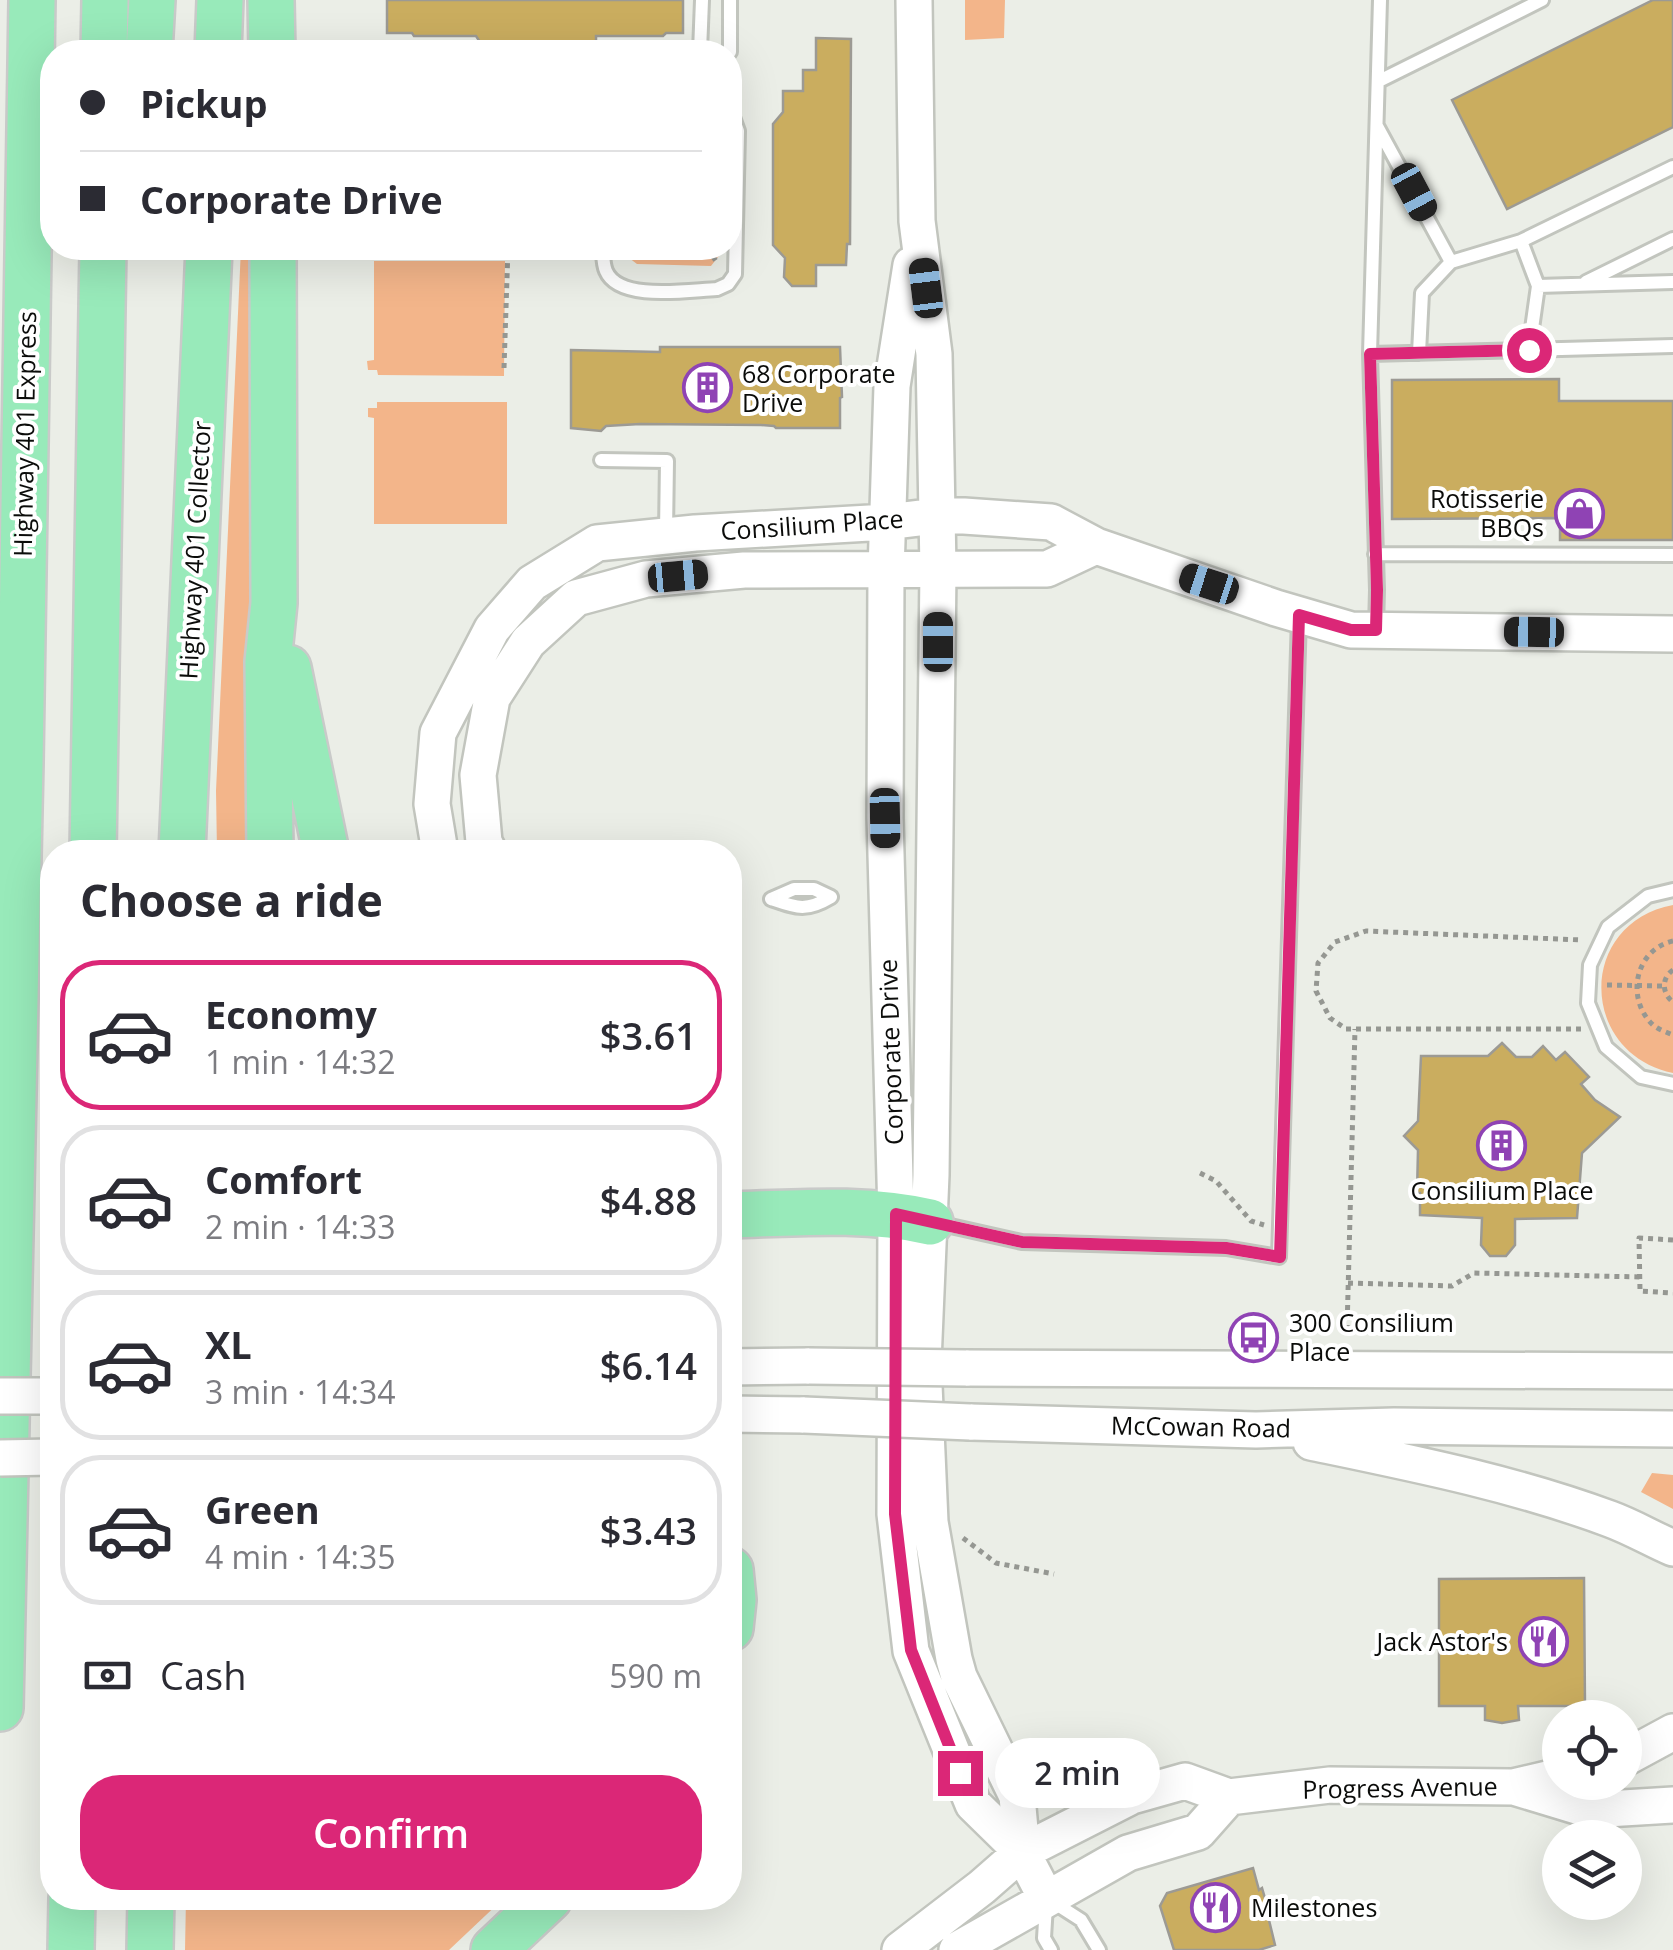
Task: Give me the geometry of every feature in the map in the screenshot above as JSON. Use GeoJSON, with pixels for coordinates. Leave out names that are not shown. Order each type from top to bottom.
{"type":"FeatureCollection","features":[{"type":"Feature","properties":{"kind":"highway","name":"Highway 401 Express"},"geometry":{"type":"LineString","coordinates":[[0,1708],[32,0]]}},
{"type":"Feature","properties":{"kind":"highway"},"geometry":{"type":"LineString","coordinates":[[104,40],[105,0]]}},
{"type":"Feature","properties":{"kind":"highway"},"geometry":{"type":"LineString","coordinates":[[150,40],[152,0]]}},
{"type":"Feature","properties":{"kind":"highway"},"geometry":{"type":"LineString","coordinates":[[218,40],[220,0]]}},
{"type":"Feature","properties":{"kind":"highway"},"geometry":{"type":"LineString","coordinates":[[271,0],[272,40]]}},
{"type":"Feature","properties":{"kind":"highway"},"geometry":{"type":"LineString","coordinates":[[92,840],[103,260]]}},
{"type":"Feature","properties":{"kind":"highway"},"geometry":{"type":"LineString","coordinates":[[102,337],[119,260]]}},
{"type":"Feature","properties":{"kind":"highway","name":"Highway 401 Collector"},"geometry":{"type":"LineString","coordinates":[[183,840],[208,260]]}},
{"type":"Feature","properties":{"kind":"highway"},"geometry":{"type":"LineString","coordinates":[[270,840],[268,662],[274,602],[272,260]]}},
{"type":"Feature","properties":{"kind":"highway"},"geometry":{"type":"LineString","coordinates":[[274,602],[324,840]]}},
{"type":"Feature","properties":{"kind":"highway"},"geometry":{"type":"LineString","coordinates":[[742,1215],[860,1212],[913,1218]]}},
{"type":"Feature","properties":{"kind":"highway"},"geometry":{"type":"LineString","coordinates":[[71,1950],[72,1910]]}},
{"type":"Feature","properties":{"kind":"highway"},"geometry":{"type":"LineString","coordinates":[[150,1950],[151,1910]]}},
{"type":"Feature","properties":{"kind":"highway"},"geometry":{"type":"LineString","coordinates":[[494,1950],[536,1910]]}},
{"type":"Feature","properties":{"kind":"street","name":"Corporate Drive"},"geometry":{"type":"LineString","coordinates":[[914,0],[917,221],[934,354],[938,569],[936,894],[895,1514],[911,1650],[973,1804],[1022,1852],[1046,1898]]}},
{"type":"Feature","properties":{"kind":"street","name":"Corporate Drive"},"geometry":{"type":"LineString","coordinates":[[913,1218],[886,894],[886,571],[892,386],[917,221]]}},
{"type":"Feature","properties":{"kind":"street","name":"Consilium Place"},"geometry":{"type":"LineString","coordinates":[[438,840],[432,804],[438,732],[492,629],[532,583],[597,542],[936,516],[1050,522],[1096,546],[1351,630],[1673,634]]}},
{"type":"Feature","properties":{"kind":"street","name":"Consilium Place"},"geometry":{"type":"LineString","coordinates":[[484,840],[478,775],[492,698],[528,642],[576,598],[646,579],[744,570],[1046,569],[1096,546]]}},
{"type":"Feature","properties":{"kind":"street"},"geometry":{"type":"LineString","coordinates":[[886,894],[936,894]]}},
{"type":"Feature","properties":{"kind":"street"},"geometry":{"type":"LineString","coordinates":[[742,1367],[1673,1371]]}},
{"type":"Feature","properties":{"kind":"street"},"geometry":{"type":"LineString","coordinates":[[0,1396],[40,1396]]}},
{"type":"Feature","properties":{"kind":"street","name":"McCowan Road"},"geometry":{"type":"LineString","coordinates":[[742,1414],[1256,1430],[1394,1426],[1673,1430]]}},
{"type":"Feature","properties":{"kind":"street"},"geometry":{"type":"LineString","coordinates":[[1256,1430],[1444,1470],[1542,1496],[1614,1520],[1673,1548]]}},
{"type":"Feature","properties":{"kind":"street"},"geometry":{"type":"LineString","coordinates":[[0,1458],[40,1458]]}},
{"type":"Feature","properties":{"kind":"street"},"geometry":{"type":"LineString","coordinates":[[1642,1751],[1673,1732]]}},
{"type":"Feature","properties":{"kind":"street"},"geometry":{"type":"LineString","coordinates":[[1642,1760],[1673,1758]]}},
{"type":"Feature","properties":{"kind":"street","name":"Progress Avenue"},"geometry":{"type":"LineString","coordinates":[[900,1950],[1022,1852],[1132,1796],[1185,1782],[1228,1797],[1330,1785],[1513,1787],[1542,1780]]}},
{"type":"Feature","properties":{"kind":"street","name":"Progress Avenue"},"geometry":{"type":"LineString","coordinates":[[1513,1787],[1590,1810],[1673,1805]]}},
{"type":"Feature","properties":{"kind":"street"},"geometry":{"type":"LineString","coordinates":[[957,1950],[1128,1853],[1198,1832],[1228,1797]]}},
{"type":"Feature","properties":{"kind":"lane"},"geometry":{"type":"LineString","coordinates":[[700,40],[702,0]]}},
{"type":"Feature","properties":{"kind":"lane"},"geometry":{"type":"LineString","coordinates":[[730,0],[730,40]]}},
{"type":"Feature","properties":{"kind":"lane"},"geometry":{"type":"LineString","coordinates":[[1376,630],[1370,354],[1380,0]]}},
{"type":"Feature","properties":{"kind":"lane"},"geometry":{"type":"LineString","coordinates":[[1379,81],[1542,0]]}},
{"type":"Feature","properties":{"kind":"lane"},"geometry":{"type":"LineString","coordinates":[[1376,123],[1451,262]]}},
{"type":"Feature","properties":{"kind":"lane"},"geometry":{"type":"LineString","coordinates":[[1419,353],[1422,293],[1451,262],[1521,242],[1673,166]]}},
{"type":"Feature","properties":{"kind":"lane"},"geometry":{"type":"LineString","coordinates":[[1579,285],[1673,239]]}},
{"type":"Feature","properties":{"kind":"lane"},"geometry":{"type":"LineString","coordinates":[[1521,242],[1538,286],[1529,350]]}},
{"type":"Feature","properties":{"kind":"lane"},"geometry":{"type":"LineString","coordinates":[[604,260],[604,269],[620,287],[641,291],[717,290],[735,274],[735,260]]}},
{"type":"Feature","properties":{"kind":"lane"},"geometry":{"type":"LineString","coordinates":[[1538,286],[1673,282]]}},
{"type":"Feature","properties":{"kind":"lane"},"geometry":{"type":"LineString","coordinates":[[1370,354],[1673,346]]}},
{"type":"Feature","properties":{"kind":"lane"},"geometry":{"type":"LineString","coordinates":[[601,460],[667,461],[666,536]]}},
{"type":"Feature","properties":{"kind":"lane"},"geometry":{"type":"LineString","coordinates":[[1375,554],[1673,555]]}},
{"type":"Feature","properties":{"kind":"lane"},"geometry":{"type":"LineString","coordinates":[[913,1218],[1022,1242],[1226,1248],[1280,1257],[1299,615]]}},
{"type":"Feature","properties":{"kind":"lane"},"geometry":{"type":"LineString","coordinates":[[1673,890],[1648,896],[1608,927],[1590,965],[1588,1003],[1606,1047],[1641,1077],[1673,1084]]}},
{"type":"Feature","properties":{"kind":"lane"},"geometry":{"type":"LineString","coordinates":[[1051,1950],[1044,1938],[1046,1898],[1081,1920],[1099,1950]]}},
{"type":"Feature","properties":{"kind":"path"},"geometry":{"type":"LineString","coordinates":[[504,368],[508,260]]}},
{"type":"Feature","properties":{"kind":"path"},"geometry":{"type":"LineString","coordinates":[[1598,1029],[1346,1029],[1330,1018],[1316,991],[1318,963],[1335,942],[1366,931],[1602,940]]}},
{"type":"Feature","properties":{"kind":"path"},"geometry":{"type":"LineString","coordinates":[[1673,941],[1662,943],[1643,961],[1636,985],[1640,1008],[1654,1026],[1673,1035]]}},
{"type":"Feature","properties":{"kind":"path"},"geometry":{"type":"LineString","coordinates":[[1673,970],[1664,986],[1673,1002]]}},
{"type":"Feature","properties":{"kind":"path"},"geometry":{"type":"LineString","coordinates":[[1589,984],[1664,986]]}},
{"type":"Feature","properties":{"kind":"path"},"geometry":{"type":"LineString","coordinates":[[1347,1330],[1356,1029]]}},
{"type":"Feature","properties":{"kind":"path"},"geometry":{"type":"LineString","coordinates":[[1200,1172],[1216,1181],[1251,1221],[1282,1230]]}},
{"type":"Feature","properties":{"kind":"path"},"geometry":{"type":"LineString","coordinates":[[1673,1240],[1639,1238],[1640,1291],[1673,1293]]}},
{"type":"Feature","properties":{"kind":"path"},"geometry":{"type":"LineString","coordinates":[[1348,1283],[1452,1286],[1474,1273],[1640,1277]]}},
{"type":"Feature","properties":{"kind":"path"},"geometry":{"type":"LineString","coordinates":[[964,1538],[996,1563],[1054,1574]]}},
{"type":"Feature","properties":{"kind":"shaded area"},"geometry":{"type":"Polygon","coordinates":[[[965,0],[1005,0],[1004,38],[965,40],[965,0]]]}},
{"type":"Feature","properties":{"kind":"shaded area"},"geometry":{"type":"Polygon","coordinates":[[[240,260],[255,260],[255,840],[217,840],[240,260]]]}},
{"type":"Feature","properties":{"kind":"shaded area"},"geometry":{"type":"Polygon","coordinates":[[[632,260],[716,260],[711,266],[637,264],[632,260]]]}},
{"type":"Feature","properties":{"kind":"shaded area"},"geometry":{"type":"Polygon","coordinates":[[[374,261],[505,261],[504,376],[378,375],[377,370],[368,370],[367,361],[374,360],[374,261]]]}},
{"type":"Feature","properties":{"kind":"shaded area"},"geometry":{"type":"Polygon","coordinates":[[[377,402],[507,402],[507,524],[374,524],[374,418],[368,417],[368,408],[377,408],[377,402]]]}},
{"type":"Feature","properties":{"kind":"shaded area"},"geometry":{"type":"Polygon","coordinates":[[[1673,905],[1673,1073],[1642,1061],[1619,1041],[1606,1016],[1601,988],[1606,961],[1619,936],[1642,917],[1673,905]]]}},
{"type":"Feature","properties":{"kind":"shaded area"},"geometry":{"type":"Polygon","coordinates":[[[1652,1473],[1673,1475],[1673,1509],[1641,1492],[1652,1473]]]}},
{"type":"Feature","properties":{"kind":"shaded area"},"geometry":{"type":"Polygon","coordinates":[[[186,1910],[491,1910],[449,1950],[185,1950],[186,1910]]]}},
{"type":"Feature","properties":{"kind":"building"},"geometry":{"type":"Polygon","coordinates":[[[387,0],[683,0],[683,33],[663,36],[479,40],[476,36],[387,33],[387,0]]]}},
{"type":"Feature","properties":{"kind":"building"},"geometry":{"type":"Polygon","coordinates":[[[1653,0],[1673,0],[1673,127],[1507,209],[1452,100],[1653,0]]]}},
{"type":"Feature","properties":{"kind":"building"},"geometry":{"type":"Polygon","coordinates":[[[816,38],[851,39],[850,244],[846,265],[816,265],[816,286],[792,286],[784,277],[785,258],[773,245],[773,124],[783,112],[783,91],[803,91],[803,70],[816,70],[816,38]]]}},
{"type":"Feature","properties":{"kind":"building","name":"68 Corporate Drive"},"geometry":{"type":"Polygon","coordinates":[[[660,347],[840,347],[840,428],[640,424],[606,426],[601,431],[571,428],[571,350],[660,352],[660,347]]]}},
{"type":"Feature","properties":{"kind":"building"},"geometry":{"type":"Polygon","coordinates":[[[1559,379],[1559,401],[1673,401],[1673,540],[1560,540],[1560,518],[1392,519],[1392,380],[1559,379]]]}},
{"type":"Feature","properties":{"kind":"building","name":"Consilium Place"},"geometry":{"type":"Polygon","coordinates":[[[1502,1043],[1516,1057],[1532,1057],[1543,1046],[1556,1060],[1565,1052],[1589,1077],[1581,1084],[1595,1100],[1620,1117],[1582,1153],[1577,1218],[1515,1219],[1515,1245],[1506,1256],[1490,1256],[1481,1245],[1482,1218],[1420,1215],[1418,1150],[1404,1136],[1418,1121],[1421,1056],[1488,1056],[1502,1043]]]}},
{"type":"Feature","properties":{"kind":"building"},"geometry":{"type":"Polygon","coordinates":[[[1584,1578],[1585,1700],[1542,1700],[1542,1706],[1518,1706],[1519,1720],[1502,1723],[1485,1720],[1485,1706],[1439,1706],[1439,1579],[1584,1578]]]}},
{"type":"Feature","properties":{"kind":"building","name":"Milestones"},"geometry":{"type":"Polygon","coordinates":[[[1253,1868],[1269,1912],[1275,1945],[1259,1950],[1174,1950],[1160,1906],[1167,1893],[1253,1868]]]}},
{"type":"Feature","properties":{"kind":"place","name":"68 Corporate Drive"},"geometry":{"type":"Point","coordinates":[707,388]}},
{"type":"Feature","properties":{"kind":"place","name":"Rotisserie BBQs"},"geometry":{"type":"Point","coordinates":[1579,513]}},
{"type":"Feature","properties":{"kind":"place","name":"Consilium Place"},"geometry":{"type":"Point","coordinates":[1502,1145]}},
{"type":"Feature","properties":{"kind":"place","name":"300 Consilium Place"},"geometry":{"type":"Point","coordinates":[1254,1337]}},
{"type":"Feature","properties":{"kind":"place","name":"Jack Astor's"},"geometry":{"type":"Point","coordinates":[1543,1642]}},
{"type":"Feature","properties":{"kind":"place","name":"Milestones"},"geometry":{"type":"Point","coordinates":[1216,1908]}},
{"type":"Feature","properties":{"kind":"route"},"geometry":{"type":"LineString","coordinates":[[960,1773],[911,1650],[895,1514],[896,1214],[1022,1242],[1226,1248],[1280,1257],[1299,615],[1351,630],[1376,630],[1370,354],[1529,350]]}}]}
